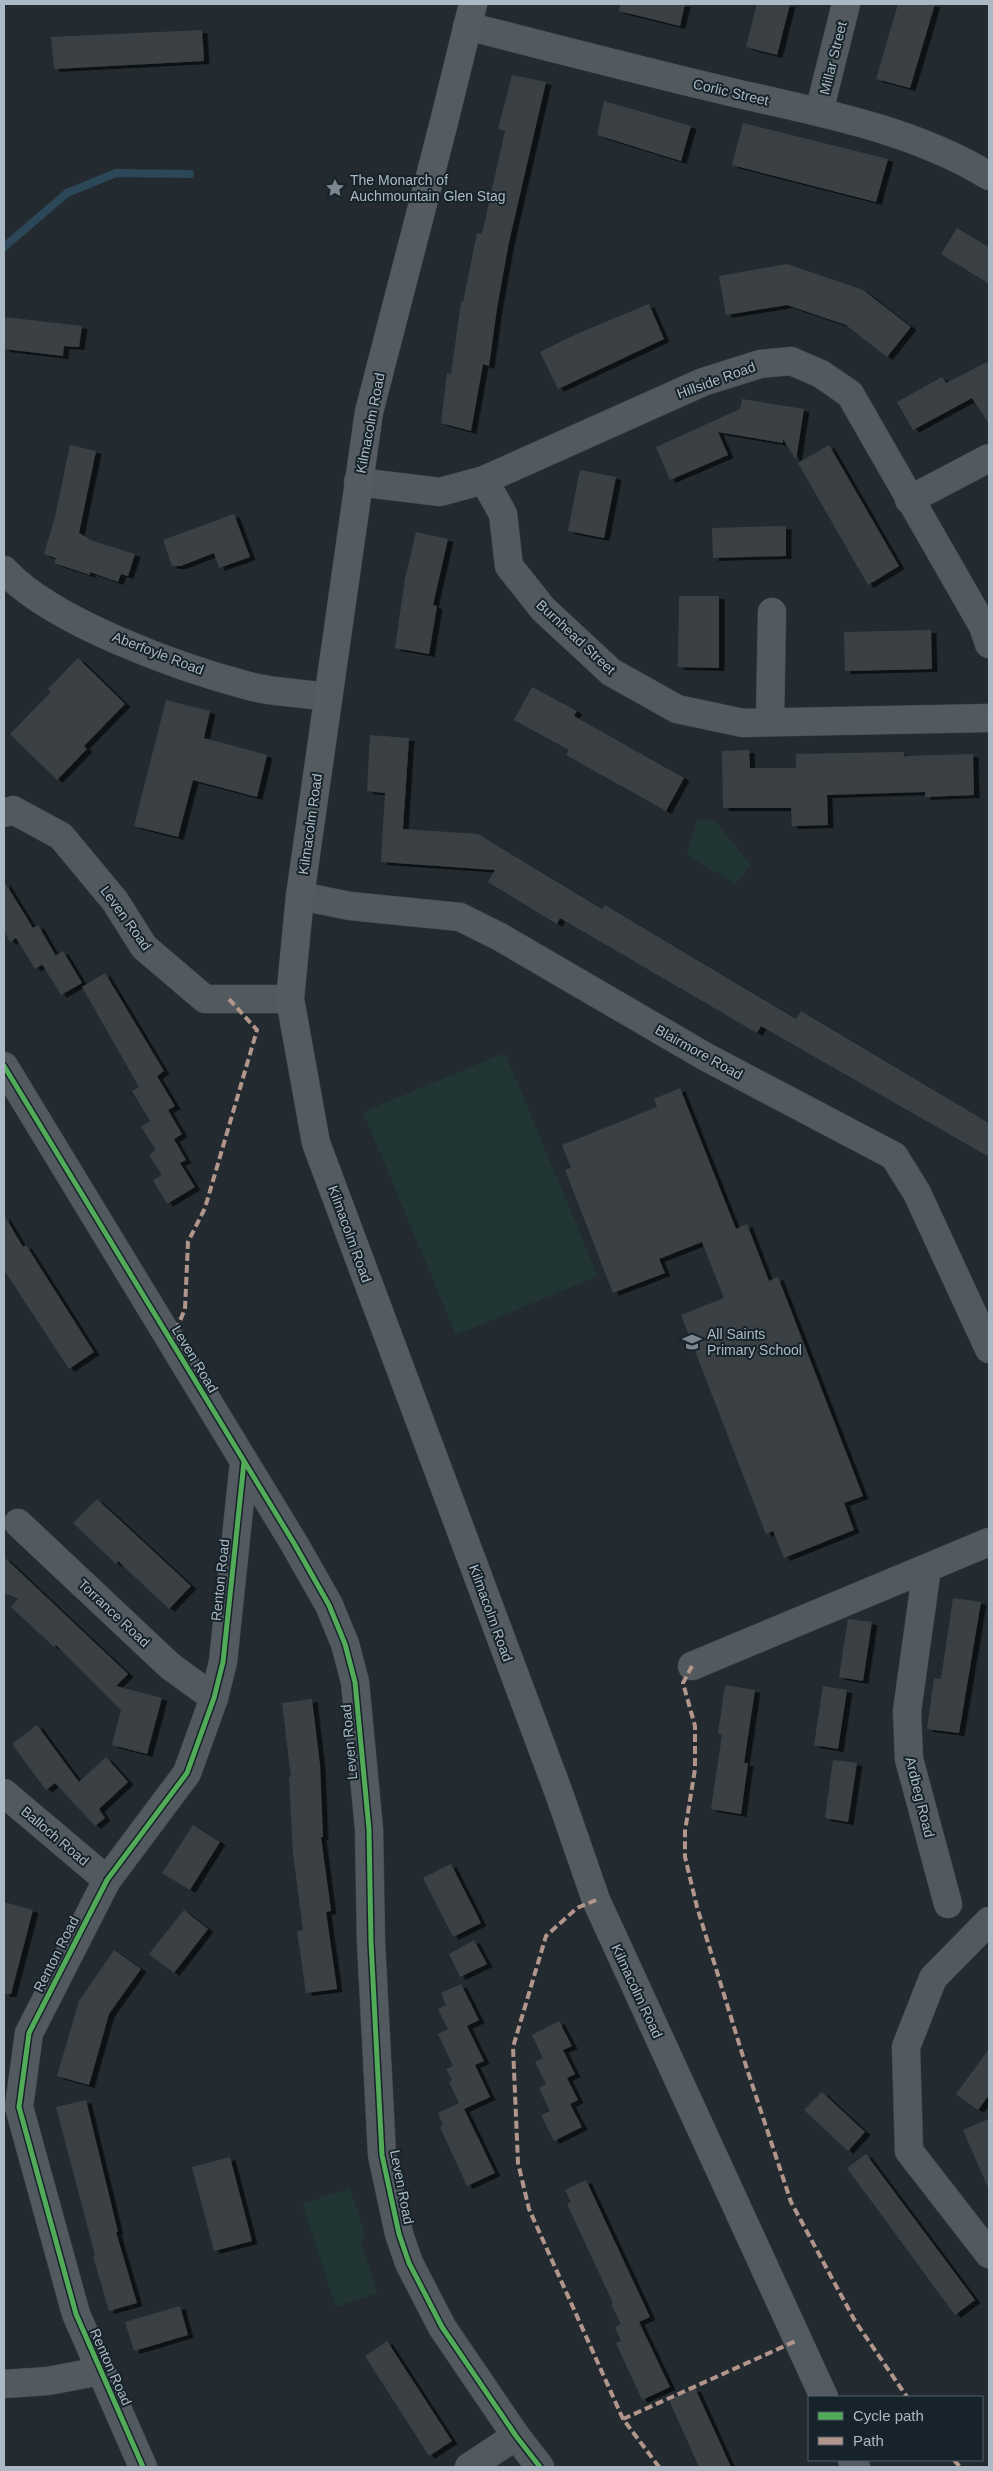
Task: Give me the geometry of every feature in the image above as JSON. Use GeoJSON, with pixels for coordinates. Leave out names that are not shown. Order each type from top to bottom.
{"type":"FeatureCollection","features":[{"type":"Feature","properties":{"kind":"main road","name":"Kilmacolm Road"},"geometry":{"type":"LineString","coordinates":[[470,15],[369,412],[300,896],[290,999],[316,1144],[560,1796],[596,1900],[824,2396]]}},
{"type":"Feature","properties":{"kind":"street","name":"Millar Street"},"geometry":{"type":"LineString","coordinates":[[819,112],[846,4]]}},
{"type":"Feature","properties":{"kind":"street","name":"Corlic Street"},"geometry":{"type":"LineString","coordinates":[[470,15],[734,93],[819,112],[911,138],[973,166],[989,176]]}},
{"type":"Feature","properties":{"kind":"street","name":"Hillside Road"},"geometry":{"type":"LineString","coordinates":[[484,480],[703,382],[760,364],[791,361],[821,374],[850,394],[909,500],[983,626],[989,644]]}},
{"type":"Feature","properties":{"kind":"street"},"geometry":{"type":"LineString","coordinates":[[909,500],[989,458]]}},
{"type":"Feature","properties":{"kind":"street"},"geometry":{"type":"LineString","coordinates":[[358,482],[440,492],[484,480]]}},
{"type":"Feature","properties":{"kind":"street","name":"Burnhead Street"},"geometry":{"type":"LineString","coordinates":[[484,480],[503,514],[509,566],[543,609],[611,672],[677,709],[743,722],[989,718]]}},
{"type":"Feature","properties":{"kind":"street","name":"Aberfoyle Road"},"geometry":{"type":"LineString","coordinates":[[4,570],[14,580],[67,616],[162,658],[251,687],[328,697]]}},
{"type":"Feature","properties":{"kind":"street"},"geometry":{"type":"LineString","coordinates":[[770,721],[772,612]]}},
{"type":"Feature","properties":{"kind":"street","name":"Leven Road"},"geometry":{"type":"LineString","coordinates":[[4,813],[13,810],[61,836],[115,901],[144,947],[205,999],[290,999]]}},
{"type":"Feature","properties":{"kind":"street","name":"Blairmore Road"},"geometry":{"type":"LineString","coordinates":[[300,896],[350,906],[460,917],[500,937],[706,1057],[894,1156],[917,1193],[989,1349]]}},
{"type":"Feature","properties":{"kind":"street","name":"Leven Road"},"geometry":{"type":"LineString","coordinates":[[4,1066],[296,1545],[329,1606],[345,1644],[355,1682],[369,1829],[371,1942],[382,2155],[399,2234],[409,2263],[442,2327],[516,2436],[540,2467]]}},
{"type":"Feature","properties":{"kind":"street","name":"Renton Road"},"geometry":{"type":"LineString","coordinates":[[143,2467],[76,2314],[19,2107],[28,2033],[107,1880],[187,1773],[214,1698],[223,1662],[244,1462]]}},
{"type":"Feature","properties":{"kind":"street","name":"Torrance Road"},"geometry":{"type":"LineString","coordinates":[[18,1523],[170,1666],[214,1698]]}},
{"type":"Feature","properties":{"kind":"street"},"geometry":{"type":"LineString","coordinates":[[692,1666],[989,1542]]}},
{"type":"Feature","properties":{"kind":"street","name":"Ardbeg Road"},"geometry":{"type":"LineString","coordinates":[[927,1568],[907,1711],[909,1759],[948,1904]]}},
{"type":"Feature","properties":{"kind":"street","name":"Balloch Road"},"geometry":{"type":"LineString","coordinates":[[4,1793],[107,1880]]}},
{"type":"Feature","properties":{"kind":"street"},"geometry":{"type":"LineString","coordinates":[[989,1921],[934,1978],[906,2047],[909,2151],[989,2254]]}},
{"type":"Feature","properties":{"kind":"street"},"geometry":{"type":"LineString","coordinates":[[4,2073],[19,2107]]}},
{"type":"Feature","properties":{"kind":"street"},"geometry":{"type":"LineString","coordinates":[[4,2384],[48,2380],[101,2371]]}},
{"type":"Feature","properties":{"kind":"street"},"geometry":{"type":"LineString","coordinates":[[470,2467],[516,2436]]}},
{"type":"Feature","properties":{"kind":"green space"},"geometry":{"type":"Polygon","coordinates":[[[698,820],[715,821],[751,865],[735,884],[686,854],[698,820]]]}},
{"type":"Feature","properties":{"kind":"green space"},"geometry":{"type":"Polygon","coordinates":[[[505,1053],[598,1276],[456,1335],[363,1112],[505,1053]]]}},
{"type":"Feature","properties":{"kind":"green space"},"geometry":{"type":"Polygon","coordinates":[[[350,2188],[366,2237],[360,2240],[378,2293],[336,2307],[302,2204],[350,2188]]]}},
{"type":"Feature","properties":{"kind":"building"},"geometry":{"type":"Polygon","coordinates":[[[620,4],[685,4],[680,26],[619,11],[620,4]]]}},
{"type":"Feature","properties":{"kind":"building"},"geometry":{"type":"Polygon","coordinates":[[[757,4],[790,4],[777,55],[746,47],[757,4]]]}},
{"type":"Feature","properties":{"kind":"building"},"geometry":{"type":"Polygon","coordinates":[[[898,4],[935,4],[910,88],[876,79],[898,4]]]}},
{"type":"Feature","properties":{"kind":"building"},"geometry":{"type":"Polygon","coordinates":[[[202,30],[204,61],[54,69],[51,37],[202,30]]]}},
{"type":"Feature","properties":{"kind":"building"},"geometry":{"type":"Polygon","coordinates":[[[512,75],[546,82],[509,242],[489,366],[483,364],[471,431],[441,423],[447,373],[451,374],[461,302],[463,302],[477,233],[482,234],[505,131],[498,129],[512,75]]]}},
{"type":"Feature","properties":{"kind":"building"},"geometry":{"type":"Polygon","coordinates":[[[604,101],[691,126],[681,161],[597,135],[604,101]]]}},
{"type":"Feature","properties":{"kind":"building"},"geometry":{"type":"Polygon","coordinates":[[[743,123],[888,159],[876,202],[732,165],[743,123]]]}},
{"type":"Feature","properties":{"kind":"building"},"geometry":{"type":"Polygon","coordinates":[[[957,228],[989,247],[989,284],[941,254],[957,228]]]}},
{"type":"Feature","properties":{"kind":"building"},"geometry":{"type":"Polygon","coordinates":[[[787,264],[863,290],[911,327],[887,357],[846,325],[787,305],[726,315],[719,276],[787,264]]]}},
{"type":"Feature","properties":{"kind":"building"},"geometry":{"type":"Polygon","coordinates":[[[649,304],[664,339],[558,389],[540,352],[581,332],[649,304]]]}},
{"type":"Feature","properties":{"kind":"building"},"geometry":{"type":"Polygon","coordinates":[[[4,317],[82,326],[79,347],[64,346],[63,356],[4,349],[4,317]]]}},
{"type":"Feature","properties":{"kind":"building"},"geometry":{"type":"Polygon","coordinates":[[[989,361],[989,424],[972,398],[913,430],[897,402],[942,377],[946,383],[989,361]]]}},
{"type":"Feature","properties":{"kind":"building"},"geometry":{"type":"Polygon","coordinates":[[[742,399],[804,409],[796,460],[783,439],[783,443],[718,432],[728,455],[670,480],[656,447],[740,409],[742,399]]]}},
{"type":"Feature","properties":{"kind":"building"},"geometry":{"type":"Polygon","coordinates":[[[70,445],[96,451],[79,533],[93,541],[135,554],[128,576],[121,574],[118,582],[90,572],[90,575],[54,563],[56,558],[44,554],[55,517],[70,445]]]}},
{"type":"Feature","properties":{"kind":"building"},"geometry":{"type":"Polygon","coordinates":[[[829,445],[899,566],[868,585],[798,463],[829,445]]]}},
{"type":"Feature","properties":{"kind":"building"},"geometry":{"type":"Polygon","coordinates":[[[580,470],[616,477],[604,538],[568,531],[580,470]]]}},
{"type":"Feature","properties":{"kind":"building"},"geometry":{"type":"Polygon","coordinates":[[[234,514],[250,557],[219,568],[214,553],[181,566],[172,566],[163,540],[234,514]]]}},
{"type":"Feature","properties":{"kind":"building"},"geometry":{"type":"Polygon","coordinates":[[[786,526],[786,556],[713,558],[712,528],[786,526]]]}},
{"type":"Feature","properties":{"kind":"building"},"geometry":{"type":"Polygon","coordinates":[[[416,532],[448,539],[433,605],[437,606],[429,654],[395,648],[405,579],[416,532]]]}},
{"type":"Feature","properties":{"kind":"building"},"geometry":{"type":"Polygon","coordinates":[[[679,596],[719,596],[719,668],[678,667],[679,596]]]}},
{"type":"Feature","properties":{"kind":"building"},"geometry":{"type":"Polygon","coordinates":[[[931,630],[932,669],[845,671],[844,632],[931,630]]]}},
{"type":"Feature","properties":{"kind":"building"},"geometry":{"type":"Polygon","coordinates":[[[78,658],[125,704],[84,746],[87,749],[57,780],[10,734],[51,692],[48,689],[78,658]]]}},
{"type":"Feature","properties":{"kind":"building"},"geometry":{"type":"Polygon","coordinates":[[[532,687],[577,711],[574,716],[684,778],[666,811],[566,755],[569,750],[514,720],[532,687]]]}},
{"type":"Feature","properties":{"kind":"building"},"geometry":{"type":"Polygon","coordinates":[[[166,700],[210,711],[204,738],[267,755],[257,797],[193,780],[178,837],[134,826],[166,700]]]}},
{"type":"Feature","properties":{"kind":"building"},"geometry":{"type":"Polygon","coordinates":[[[370,735],[409,738],[403,829],[478,834],[602,909],[605,905],[796,1019],[801,1011],[989,1123],[989,1157],[761,1026],[757,1033],[560,918],[557,924],[488,882],[495,870],[381,862],[385,793],[367,791],[370,735]]]}},
{"type":"Feature","properties":{"kind":"building"},"geometry":{"type":"Polygon","coordinates":[[[749,750],[750,768],[796,768],[796,754],[904,752],[904,756],[973,754],[974,795],[925,797],[925,792],[827,795],[828,825],[792,826],[791,808],[723,808],[722,751],[749,750]]]}},
{"type":"Feature","properties":{"kind":"building"},"geometry":{"type":"Polygon","coordinates":[[[4,881],[33,928],[38,925],[56,956],[35,969],[16,938],[10,942],[4,931],[4,881]]]}},
{"type":"Feature","properties":{"kind":"building"},"geometry":{"type":"Polygon","coordinates":[[[63,951],[82,983],[61,995],[42,964],[63,951]]]}},
{"type":"Feature","properties":{"kind":"building"},"geometry":{"type":"Polygon","coordinates":[[[105,973],[164,1071],[157,1076],[175,1106],[168,1110],[182,1134],[174,1139],[186,1160],[180,1163],[195,1187],[167,1204],[153,1180],[162,1175],[149,1155],[156,1150],[141,1127],[150,1121],[132,1091],[139,1087],[82,987],[105,973]]]}},
{"type":"Feature","properties":{"kind":"building"},"geometry":{"type":"Polygon","coordinates":[[[680,1088],[736,1229],[747,1224],[769,1281],[778,1277],[863,1496],[844,1503],[854,1530],[784,1558],[773,1531],[766,1534],[681,1315],[724,1298],[702,1242],[659,1259],[665,1273],[613,1293],[565,1170],[571,1168],[562,1145],[657,1107],[654,1099],[680,1088]]]}},
{"type":"Feature","properties":{"kind":"building"},"geometry":{"type":"Polygon","coordinates":[[[4,1215],[23,1247],[26,1245],[94,1352],[69,1369],[4,1270],[4,1215]]]}},
{"type":"Feature","properties":{"kind":"building"},"geometry":{"type":"Polygon","coordinates":[[[97,1499],[191,1586],[169,1609],[118,1561],[116,1564],[73,1523],[97,1499]]]}},
{"type":"Feature","properties":{"kind":"building"},"geometry":{"type":"Polygon","coordinates":[[[4,1557],[128,1674],[116,1686],[162,1698],[147,1754],[112,1745],[121,1710],[56,1645],[54,1647],[11,1607],[18,1599],[4,1593],[4,1557]]]}},
{"type":"Feature","properties":{"kind":"building"},"geometry":{"type":"Polygon","coordinates":[[[953,1598],[981,1602],[959,1733],[927,1729],[934,1678],[941,1679],[953,1598]]]}},
{"type":"Feature","properties":{"kind":"building"},"geometry":{"type":"Polygon","coordinates":[[[848,1619],[872,1622],[863,1681],[839,1677],[848,1619]]]}},
{"type":"Feature","properties":{"kind":"building"},"geometry":{"type":"Polygon","coordinates":[[[725,1685],[755,1690],[744,1763],[748,1763],[741,1814],[711,1809],[722,1735],[718,1734],[725,1685]]]}},
{"type":"Feature","properties":{"kind":"building"},"geometry":{"type":"Polygon","coordinates":[[[823,1686],[847,1690],[838,1749],[814,1745],[823,1686]]]}},
{"type":"Feature","properties":{"kind":"building"},"geometry":{"type":"Polygon","coordinates":[[[312,1699],[320,1765],[323,1837],[321,1837],[331,1911],[326,1912],[337,1989],[306,1993],[297,1931],[303,1930],[293,1854],[289,1777],[291,1777],[282,1703],[312,1699]]]}},
{"type":"Feature","properties":{"kind":"building"},"geometry":{"type":"Polygon","coordinates":[[[37,1725],[79,1782],[106,1757],[128,1782],[99,1809],[105,1818],[95,1826],[55,1783],[46,1790],[12,1744],[37,1725]]]}},
{"type":"Feature","properties":{"kind":"building"},"geometry":{"type":"Polygon","coordinates":[[[833,1760],[857,1763],[848,1822],[825,1818],[833,1760]]]}},
{"type":"Feature","properties":{"kind":"building"},"geometry":{"type":"Polygon","coordinates":[[[193,1825],[220,1842],[190,1890],[162,1873],[193,1825]]]}},
{"type":"Feature","properties":{"kind":"building"},"geometry":{"type":"Polygon","coordinates":[[[451,1864],[481,1923],[453,1937],[423,1878],[451,1864]]]}},
{"type":"Feature","properties":{"kind":"building"},"geometry":{"type":"Polygon","coordinates":[[[4,1902],[33,1910],[11,1994],[4,1994],[4,1902]]]}},
{"type":"Feature","properties":{"kind":"building"},"geometry":{"type":"Polygon","coordinates":[[[184,1910],[208,1929],[174,1973],[149,1954],[184,1910]]]}},
{"type":"Feature","properties":{"kind":"building"},"geometry":{"type":"Polygon","coordinates":[[[474,1940],[487,1964],[460,1977],[449,1954],[474,1940]]]}},
{"type":"Feature","properties":{"kind":"building"},"geometry":{"type":"Polygon","coordinates":[[[114,1950],[141,1969],[109,2014],[89,2085],[57,2076],[79,2001],[114,1950]]]}},
{"type":"Feature","properties":{"kind":"building"},"geometry":{"type":"Polygon","coordinates":[[[461,1984],[479,2020],[467,2026],[484,2061],[475,2065],[490,2097],[464,2109],[495,2173],[467,2186],[440,2127],[443,2125],[438,2113],[459,2103],[449,2082],[452,2080],[446,2069],[453,2066],[438,2034],[448,2029],[438,2009],[446,2005],[441,1993],[461,1984]]]}},
{"type":"Feature","properties":{"kind":"building"},"geometry":{"type":"Polygon","coordinates":[[[559,2021],[572,2046],[563,2050],[575,2074],[567,2078],[578,2100],[570,2104],[582,2127],[554,2141],[541,2115],[550,2111],[539,2088],[546,2084],[535,2062],[543,2058],[532,2035],[559,2021]]]}},
{"type":"Feature","properties":{"kind":"building"},"geometry":{"type":"Polygon","coordinates":[[[989,2049],[989,2095],[978,2110],[956,2094],[989,2049]]]}},
{"type":"Feature","properties":{"kind":"building"},"geometry":{"type":"Polygon","coordinates":[[[822,2092],[865,2132],[848,2151],[804,2110],[822,2092]]]}},
{"type":"Feature","properties":{"kind":"building"},"geometry":{"type":"Polygon","coordinates":[[[86,2100],[118,2232],[116,2232],[137,2303],[109,2311],[93,2256],[95,2255],[56,2107],[86,2100]]]}},
{"type":"Feature","properties":{"kind":"building"},"geometry":{"type":"Polygon","coordinates":[[[989,2119],[989,2190],[963,2130],[989,2119]]]}},
{"type":"Feature","properties":{"kind":"building"},"geometry":{"type":"Polygon","coordinates":[[[866,2154],[975,2300],[955,2315],[847,2168],[866,2154]]]}},
{"type":"Feature","properties":{"kind":"building"},"geometry":{"type":"Polygon","coordinates":[[[230,2157],[252,2241],[214,2251],[192,2167],[230,2157]]]}},
{"type":"Feature","properties":{"kind":"building"},"geometry":{"type":"Polygon","coordinates":[[[586,2180],[650,2317],[639,2322],[670,2387],[642,2400],[616,2343],[621,2341],[615,2327],[621,2324],[611,2304],[613,2303],[567,2204],[571,2202],[565,2190],[586,2180]]]}},
{"type":"Feature","properties":{"kind":"building"},"geometry":{"type":"Polygon","coordinates":[[[180,2306],[188,2335],[134,2351],[125,2322],[180,2306]]]}},
{"type":"Feature","properties":{"kind":"building"},"geometry":{"type":"Polygon","coordinates":[[[387,2341],[452,2441],[429,2456],[365,2356],[387,2341]]]}},
{"type":"Feature","properties":{"kind":"building"},"geometry":{"type":"Polygon","coordinates":[[[695,2388],[731,2467],[699,2467],[669,2400],[695,2388]]]}},
{"type":"Feature","properties":{"kind":"waterway"},"geometry":{"type":"LineString","coordinates":[[4,247],[67,193],[116,173],[190,174]]}},
{"type":"Feature","properties":{"kind":"marked path"},"geometry":{"type":"LineString","coordinates":[[171,1342],[185,1309],[188,1242],[205,1208],[257,1030],[229,999]]}},
{"type":"Feature","properties":{"kind":"marked path"},"geometry":{"type":"LineString","coordinates":[[692,1666],[683,1683],[695,1726],[695,1769],[685,1831],[685,1857],[697,1907],[746,2066],[791,2202],[855,2321],[906,2396]]}},
{"type":"Feature","properties":{"kind":"marked path"},"geometry":{"type":"LineString","coordinates":[[596,1900],[577,1908],[546,1936],[513,2047],[518,2163],[529,2209],[623,2419],[659,2467]]}},
{"type":"Feature","properties":{"kind":"marked path"},"geometry":{"type":"LineString","coordinates":[[623,2419],[798,2340]]}},
{"type":"Feature","properties":{"kind":"marked path"},"geometry":{"type":"LineString","coordinates":[[955,2461],[960,2467]]}},
{"type":"Feature","properties":{"kind":"cycle path"},"geometry":{"type":"LineString","coordinates":[[4,1066],[295,1545],[329,1605],[345,1644],[355,1682],[369,1829],[371,1942],[382,2155],[399,2234],[409,2263],[442,2327],[516,2436],[540,2467]]}},
{"type":"Feature","properties":{"kind":"cycle path"},"geometry":{"type":"LineString","coordinates":[[143,2467],[76,2314],[19,2107],[29,2033],[107,1880],[187,1773],[214,1698],[223,1662],[244,1462]]}},
{"type":"Feature","properties":{"kind":"place","name":"The Monarch of Auchmountain Glen Stag"},"geometry":{"type":"Point","coordinates":[335,188]}},
{"type":"Feature","properties":{"kind":"place","name":"All Saints Primary School"},"geometry":{"type":"Point","coordinates":[692,1342]}}]}
